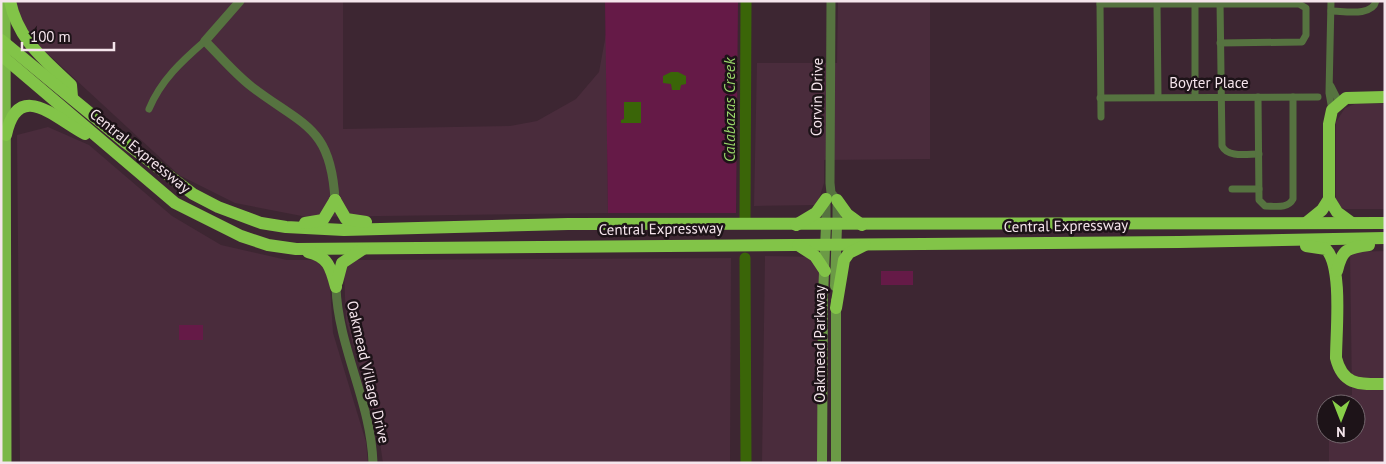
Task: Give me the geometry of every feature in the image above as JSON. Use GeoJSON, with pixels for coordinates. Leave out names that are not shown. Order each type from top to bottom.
{"type":"FeatureCollection","features":[{"type":"Feature","properties":{"kind":"highway"},"geometry":{"type":"LineString","coordinates":[[10,1],[13,18],[20,32],[31,46],[71,85],[72,96]]}},
{"type":"Feature","properties":{"kind":"highway","name":"Central Expressway"},"geometry":{"type":"LineString","coordinates":[[3,49],[72,96],[144,157],[192,194],[261,223],[310,230],[578,224],[1385,223]]}},
{"type":"Feature","properties":{"kind":"highway","name":"Central Expressway"},"geometry":{"type":"LineString","coordinates":[[3,49],[107,146],[175,203],[241,236],[268,245],[296,249],[1179,242],[1385,238]]}},
{"type":"Feature","properties":{"kind":"highway"},"geometry":{"type":"LineString","coordinates":[[1352,223],[1337,212],[1329,199],[1329,124],[1336,106],[1350,98],[1385,97]]}},
{"type":"Feature","properties":{"kind":"highway"},"geometry":{"type":"LineString","coordinates":[[6,135],[10,118],[15,111],[22,107],[33,106],[49,112],[107,146]]}},
{"type":"Feature","properties":{"kind":"highway"},"geometry":{"type":"LineString","coordinates":[[795,225],[816,213],[831,197],[847,214],[862,224]]}},
{"type":"Feature","properties":{"kind":"highway"},"geometry":{"type":"LineString","coordinates":[[1306,223],[1322,210],[1329,199]]}},
{"type":"Feature","properties":{"kind":"highway"},"geometry":{"type":"LineString","coordinates":[[218,206],[286,224],[323,220],[335,200]]}},
{"type":"Feature","properties":{"kind":"highway"},"geometry":{"type":"LineString","coordinates":[[335,200],[342,215],[352,222],[433,223],[448,227]]}},
{"type":"Feature","properties":{"kind":"highway"},"geometry":{"type":"LineString","coordinates":[[1179,242],[1202,246],[1320,247],[1326,249],[1332,257],[1336,276],[1336,358],[1338,367],[1345,377],[1354,382],[1385,384]]}},
{"type":"Feature","properties":{"kind":"highway"},"geometry":{"type":"LineString","coordinates":[[1336,276],[1341,256],[1348,249],[1385,243]]}},
{"type":"Feature","properties":{"kind":"highway"},"geometry":{"type":"LineString","coordinates":[[836,308],[844,260],[850,253],[868,244]]}},
{"type":"Feature","properties":{"kind":"highway"},"geometry":{"type":"LineString","coordinates":[[798,245],[815,256],[825,271]]}},
{"type":"Feature","properties":{"kind":"highway"},"geometry":{"type":"LineString","coordinates":[[336,287],[342,263],[365,248]]}},
{"type":"Feature","properties":{"kind":"highway"},"geometry":{"type":"LineString","coordinates":[[296,249],[325,258],[331,268],[336,287]]}},
{"type":"Feature","properties":{"kind":"main road"},"geometry":{"type":"LineString","coordinates":[[5,1],[3,49],[6,135],[6,463]]}},
{"type":"Feature","properties":{"kind":"main road","name":"Oakmead Parkway"},"geometry":{"type":"LineString","coordinates":[[831,225],[836,308],[836,463]]}},
{"type":"Feature","properties":{"kind":"main road","name":"Oakmead Parkway"},"geometry":{"type":"LineString","coordinates":[[822,463],[825,271],[831,244]]}},
{"type":"Feature","properties":{"kind":"street"},"geometry":{"type":"LineString","coordinates":[[149,109],[156,92],[179,63],[205,41],[240,1]]}},
{"type":"Feature","properties":{"kind":"street","name":"Corvin Drive"},"geometry":{"type":"LineString","coordinates":[[831,1],[831,225]]}},
{"type":"Feature","properties":{"kind":"street"},"geometry":{"type":"LineString","coordinates":[[1331,1],[1331,86],[1336,106]]}},
{"type":"Feature","properties":{"kind":"street"},"geometry":{"type":"LineString","coordinates":[[1331,11],[1367,11],[1374,8],[1376,1]]}},
{"type":"Feature","properties":{"kind":"street"},"geometry":{"type":"LineString","coordinates":[[1101,117],[1100,3],[1302,4],[1306,11],[1306,35],[1304,41],[1299,43],[1220,43]]}},
{"type":"Feature","properties":{"kind":"street"},"geometry":{"type":"LineString","coordinates":[[1220,3],[1221,97],[1224,149],[1231,154],[1259,154]]}},
{"type":"Feature","properties":{"kind":"street"},"geometry":{"type":"LineString","coordinates":[[1157,4],[1158,98]]}},
{"type":"Feature","properties":{"kind":"street"},"geometry":{"type":"LineString","coordinates":[[1195,4],[1195,97]]}},
{"type":"Feature","properties":{"kind":"street"},"geometry":{"type":"LineString","coordinates":[[205,41],[248,83],[299,118],[313,131],[323,146],[332,167],[335,200]]}},
{"type":"Feature","properties":{"kind":"street"},"geometry":{"type":"LineString","coordinates":[[1258,97],[1259,200],[1262,205],[1285,206],[1292,202],[1293,97]]}},
{"type":"Feature","properties":{"kind":"street","name":"Boyter Place"},"geometry":{"type":"LineString","coordinates":[[1100,98],[1318,97]]}},
{"type":"Feature","properties":{"kind":"street"},"geometry":{"type":"LineString","coordinates":[[1232,189],[1258,189]]}},
{"type":"Feature","properties":{"kind":"street","name":"Oakmead Village Drive"},"geometry":{"type":"LineString","coordinates":[[336,287],[337,311],[368,424],[373,445],[374,463]]}},
{"type":"Feature","properties":{"kind":"shaded area"},"geometry":{"type":"Polygon","coordinates":[[[15,1],[343,1],[343,129],[510,126],[537,121],[576,99],[599,72],[606,34],[608,213],[307,217],[235,203],[179,175],[36,43],[16,13],[15,1]]]}},
{"type":"Feature","properties":{"kind":"shaded area"},"geometry":{"type":"Polygon","coordinates":[[[605,1],[738,1],[736,213],[608,213],[605,1]]]}},
{"type":"Feature","properties":{"kind":"shaded area"},"geometry":{"type":"Polygon","coordinates":[[[838,1],[930,1],[930,159],[824,160],[824,183],[817,205],[754,206],[757,63],[837,63],[838,1]]]}},
{"type":"Feature","properties":{"kind":"shaded area"},"geometry":{"type":"Polygon","coordinates":[[[671,72],[678,72],[686,76],[686,84],[681,85],[680,90],[672,90],[671,84],[663,83],[663,76],[671,72]]]}},
{"type":"Feature","properties":{"kind":"shaded area"},"geometry":{"type":"Polygon","coordinates":[[[624,102],[641,102],[641,123],[621,123],[621,120],[624,119],[624,102]]]}},
{"type":"Feature","properties":{"kind":"shaded area"},"geometry":{"type":"Polygon","coordinates":[[[1355,104],[1385,104],[1385,209],[1345,209],[1340,207],[1336,199],[1336,122],[1345,108],[1355,104]]]}},
{"type":"Feature","properties":{"kind":"shaded area"},"geometry":{"type":"Polygon","coordinates":[[[48,127],[89,145],[172,216],[221,245],[287,260],[319,260],[329,272],[333,333],[366,442],[368,463],[20,463],[17,135],[48,127]]]}},
{"type":"Feature","properties":{"kind":"shaded area"},"geometry":{"type":"Polygon","coordinates":[[[1385,251],[1385,463],[1329,463],[1329,444],[1366,444],[1366,394],[1352,394],[1350,252],[1385,251]]]}},
{"type":"Feature","properties":{"kind":"shaded area"},"geometry":{"type":"Polygon","coordinates":[[[765,256],[820,257],[819,463],[762,463],[765,256]]]}},
{"type":"Feature","properties":{"kind":"shaded area"},"geometry":{"type":"Polygon","coordinates":[[[731,258],[730,463],[383,463],[377,423],[346,321],[344,272],[348,263],[353,260],[731,258]]]}},
{"type":"Feature","properties":{"kind":"shaded area"},"geometry":{"type":"Polygon","coordinates":[[[881,271],[913,271],[913,285],[881,285],[881,271]]]}},
{"type":"Feature","properties":{"kind":"shaded area"},"geometry":{"type":"Polygon","coordinates":[[[179,325],[203,325],[203,340],[179,340],[179,325]]]}},
{"type":"Feature","properties":{"kind":"waterway","name":"Calabazas Creek"},"geometry":{"type":"LineString","coordinates":[[745,218],[746,1]]}},
{"type":"Feature","properties":{"kind":"waterway","name":"Calabazas Creek"},"geometry":{"type":"LineString","coordinates":[[745,258],[746,463]]}}]}
